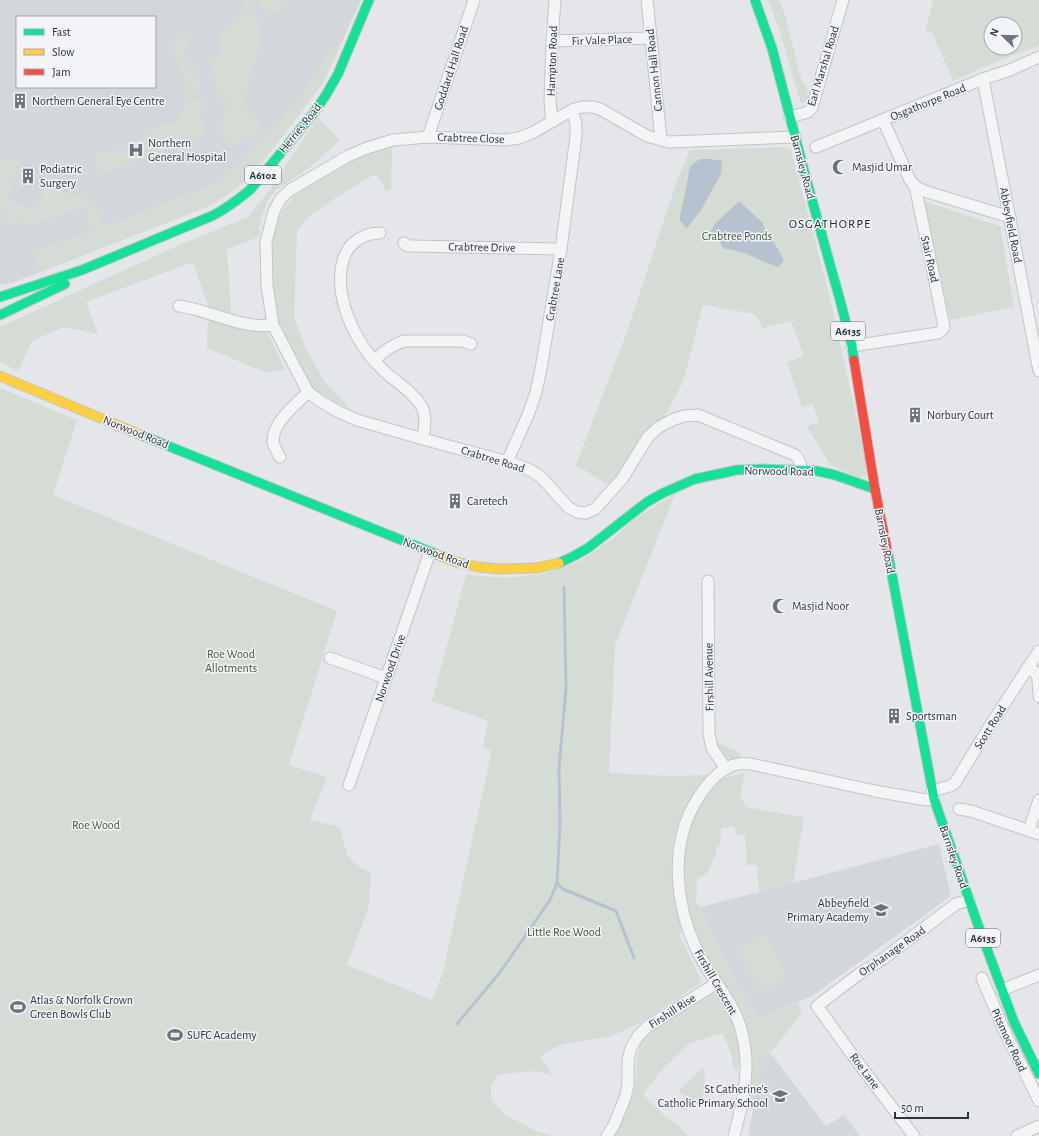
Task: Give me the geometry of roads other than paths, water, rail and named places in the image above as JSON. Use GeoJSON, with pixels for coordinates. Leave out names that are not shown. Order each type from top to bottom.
{"type":"FeatureCollection","features":[{"type":"Feature","properties":{"kind":"main road","name":"Herries Road"},"geometry":{"type":"LineString","coordinates":[[0,297],[82,270],[214,215],[227,208],[251,189],[313,114],[326,95],[338,74],[370,0]]}},
{"type":"Feature","properties":{"kind":"main road","name":"Barnsley Road"},"geometry":{"type":"LineString","coordinates":[[755,0],[772,48],[852,346],[875,489],[933,795],[969,900],[1014,1022],[1039,1074]]}},
{"type":"Feature","properties":{"kind":"main road","name":"Herries Road"},"geometry":{"type":"LineString","coordinates":[[0,315],[65,284],[82,270]]}},
{"type":"Feature","properties":{"kind":"main road","name":"Norwood Road"},"geometry":{"type":"LineString","coordinates":[[0,376],[202,460],[430,552],[456,562],[478,567],[500,569],[536,568],[556,564],[588,548],[647,502],[663,493],[695,479],[737,470],[817,471],[835,475],[875,489]]}},
{"type":"Feature","properties":{"kind":"street","name":"Goddard Hall Road"},"geometry":{"type":"LineString","coordinates":[[428,137],[474,0]]}},
{"type":"Feature","properties":{"kind":"street","name":"Hampton Road"},"geometry":{"type":"LineString","coordinates":[[552,122],[550,101],[555,0]]}},
{"type":"Feature","properties":{"kind":"street","name":"Cannon Hall Road"},"geometry":{"type":"LineString","coordinates":[[647,0],[661,140]]}},
{"type":"Feature","properties":{"kind":"street","name":"Earl Marshal Road"},"geometry":{"type":"LineString","coordinates":[[790,117],[808,112],[812,108],[843,0]]}},
{"type":"Feature","properties":{"kind":"street","name":"Fir Vale Place"},"geometry":{"type":"LineString","coordinates":[[552,41],[651,38]]}},
{"type":"Feature","properties":{"kind":"street","name":"Osgathorpe Road"},"geometry":{"type":"LineString","coordinates":[[816,147],[983,79],[1010,70],[1039,57]]}},
{"type":"Feature","properties":{"kind":"street","name":"Abbeyfield Road"},"geometry":{"type":"LineString","coordinates":[[983,79],[1039,371]]}},
{"type":"Feature","properties":{"kind":"street","name":"Crabtree Close"},"geometry":{"type":"LineString","coordinates":[[274,211],[281,198],[290,190],[348,156],[367,148],[393,140],[428,137],[505,140],[519,138],[532,133],[572,110],[582,107],[593,107],[600,109],[647,136],[669,142],[795,137]]}},
{"type":"Feature","properties":{"kind":"street","name":"Crabtree Lane"},"geometry":{"type":"LineString","coordinates":[[507,462],[528,415],[536,392],[541,369],[561,249],[576,136],[576,123],[572,110]]}},
{"type":"Feature","properties":{"kind":"street"},"geometry":{"type":"LineString","coordinates":[[883,120],[904,169],[915,186],[924,191],[1010,218]]}},
{"type":"Feature","properties":{"kind":"street","name":"Stair Road"},"geometry":{"type":"LineString","coordinates":[[852,346],[938,333],[944,327],[915,186]]}},
{"type":"Feature","properties":{"kind":"street","name":"Crabtree Road"},"geometry":{"type":"LineString","coordinates":[[274,211],[266,242],[267,285],[273,325],[308,392],[337,411],[356,420],[423,440],[507,462],[530,470],[541,477],[569,508],[577,512],[586,513],[595,509],[622,479],[648,437],[659,427],[684,416],[698,415],[795,455],[799,458],[802,470]]}},
{"type":"Feature","properties":{"kind":"street"},"geometry":{"type":"LineString","coordinates":[[380,233],[372,233],[361,237],[352,244],[344,255],[341,268],[340,285],[343,300],[348,316],[364,346],[374,360],[391,377],[405,387],[422,407],[425,415],[423,440]]}},
{"type":"Feature","properties":{"kind":"street","name":"Crabtree Drive"},"geometry":{"type":"LineString","coordinates":[[404,243],[408,246],[561,249]]}},
{"type":"Feature","properties":{"kind":"street"},"geometry":{"type":"LineString","coordinates":[[179,306],[188,307],[226,319],[254,325],[273,325]]}},
{"type":"Feature","properties":{"kind":"street"},"geometry":{"type":"LineString","coordinates":[[374,360],[386,349],[404,341],[463,341],[472,344]]}},
{"type":"Feature","properties":{"kind":"street"},"geometry":{"type":"LineString","coordinates":[[280,457],[273,443],[277,425],[308,392]]}},
{"type":"Feature","properties":{"kind":"street","name":"Norwood Drive"},"geometry":{"type":"LineString","coordinates":[[349,785],[430,552]]}},
{"type":"Feature","properties":{"kind":"street","name":"Firshill Avenue"},"geometry":{"type":"LineString","coordinates":[[708,581],[709,734],[712,748],[726,769]]}},
{"type":"Feature","properties":{"kind":"street","name":"Scott Road"},"geometry":{"type":"LineString","coordinates":[[933,795],[955,783],[989,727],[1039,651]]}},
{"type":"Feature","properties":{"kind":"street"},"geometry":{"type":"LineString","coordinates":[[330,658],[386,678]]}},
{"type":"Feature","properties":{"kind":"street"},"geometry":{"type":"LineString","coordinates":[[1028,667],[1036,673],[1038,678],[1039,697]]}},
{"type":"Feature","properties":{"kind":"street","name":"Firshill Crescent"},"geometry":{"type":"LineString","coordinates":[[734,1136],[746,1080],[746,1057],[740,1028],[734,1011],[717,983],[705,967],[696,950],[683,909],[678,875],[678,854],[686,822],[694,805],[710,782],[718,774],[731,766],[739,764],[751,764],[911,798],[926,800],[933,795]]}},
{"type":"Feature","properties":{"kind":"street"},"geometry":{"type":"LineString","coordinates":[[959,808],[1034,832],[1039,800]]}},
{"type":"Feature","properties":{"kind":"street","name":"Orphanage Road"},"geometry":{"type":"LineString","coordinates":[[817,1006],[956,904],[969,900]]}},
{"type":"Feature","properties":{"kind":"street"},"geometry":{"type":"LineString","coordinates":[[1002,990],[1039,975]]}},
{"type":"Feature","properties":{"kind":"street","name":"Pitsmoor Road"},"geometry":{"type":"LineString","coordinates":[[982,978],[1004,1030],[1039,1101]]}},
{"type":"Feature","properties":{"kind":"street","name":"Firshill Rise"},"geometry":{"type":"LineString","coordinates":[[607,1136],[614,1125],[625,1098],[628,1085],[628,1060],[631,1048],[638,1036],[648,1026],[717,983]]}},
{"type":"Feature","properties":{"kind":"street","name":"Roe Lane"},"geometry":{"type":"LineString","coordinates":[[817,1006],[914,1136]]}},
{"type":"Feature","properties":{"kind":"street"},"geometry":{"type":"LineString","coordinates":[[1017,1136],[1039,1126]]}},
{"type":"Feature","properties":{"kind":"water"},"geometry":{"type":"Polygon","coordinates":[[[700,159],[722,161],[721,174],[701,210],[687,228],[680,221],[680,215],[690,166],[700,159]]]}},
{"type":"Feature","properties":{"kind":"water"},"geometry":{"type":"Polygon","coordinates":[[[739,201],[762,222],[767,233],[778,249],[784,261],[778,267],[745,253],[723,248],[717,236],[710,232],[715,224],[739,201]]]}},
{"type":"Feature","properties":{"kind":"waterway"},"geometry":{"type":"LineString","coordinates":[[457,1024],[501,971],[550,900],[557,883],[560,824],[559,768],[566,688],[564,587]]}},
{"type":"Feature","properties":{"kind":"waterway"},"geometry":{"type":"LineString","coordinates":[[557,883],[563,889],[616,911],[634,958]]}},
{"type":"Feature","properties":{"kind":"place","name":"Northern General Eye Centre"},"geometry":{"type":"Point","coordinates":[20,101]}},
{"type":"Feature","properties":{"kind":"place","name":"Northern General Hospital"},"geometry":{"type":"Point","coordinates":[136,150]}},
{"type":"Feature","properties":{"kind":"place","name":"Masjid Umar"},"geometry":{"type":"Point","coordinates":[840,167]}},
{"type":"Feature","properties":{"kind":"place","name":"Podiatric Surgery"},"geometry":{"type":"Point","coordinates":[28,176]}},
{"type":"Feature","properties":{"kind":"place","name":"Norbury Court"},"geometry":{"type":"Point","coordinates":[915,415]}},
{"type":"Feature","properties":{"kind":"place","name":"Caretech"},"geometry":{"type":"Point","coordinates":[455,501]}},
{"type":"Feature","properties":{"kind":"place","name":"Masjid Noor"},"geometry":{"type":"Point","coordinates":[780,606]}},
{"type":"Feature","properties":{"kind":"place","name":"Sportsman"},"geometry":{"type":"Point","coordinates":[894,716]}},
{"type":"Feature","properties":{"kind":"place","name":"Abbeyfield Primary Academy"},"geometry":{"type":"Point","coordinates":[881,910]}},
{"type":"Feature","properties":{"kind":"place","name":"Atlas & Norfolk Crown Green Bowls Club"},"geometry":{"type":"Point","coordinates":[18,1007]}},
{"type":"Feature","properties":{"kind":"place","name":"SUFC Academy"},"geometry":{"type":"Point","coordinates":[175,1035]}},
{"type":"Feature","properties":{"kind":"place","name":"St Catherine's Catholic Primary School"},"geometry":{"type":"Point","coordinates":[780,1096]}},
{"type":"Feature","properties":{"kind":"district","name":"OSGATHORPE"},"geometry":{"type":"Point","coordinates":[830,223]}},
{"type":"Feature","properties":{"kind":"park label","name":"Crabtree Ponds"},"geometry":{"type":"Point","coordinates":[737,236]}},
{"type":"Feature","properties":{"kind":"park label","name":"Roe Wood Allotments"},"geometry":{"type":"Point","coordinates":[231,661]}},
{"type":"Feature","properties":{"kind":"park label","name":"Roe Wood"},"geometry":{"type":"Point","coordinates":[96,825]}},
{"type":"Feature","properties":{"kind":"park label","name":"Little Roe Wood"},"geometry":{"type":"Point","coordinates":[564,932]}}]}
